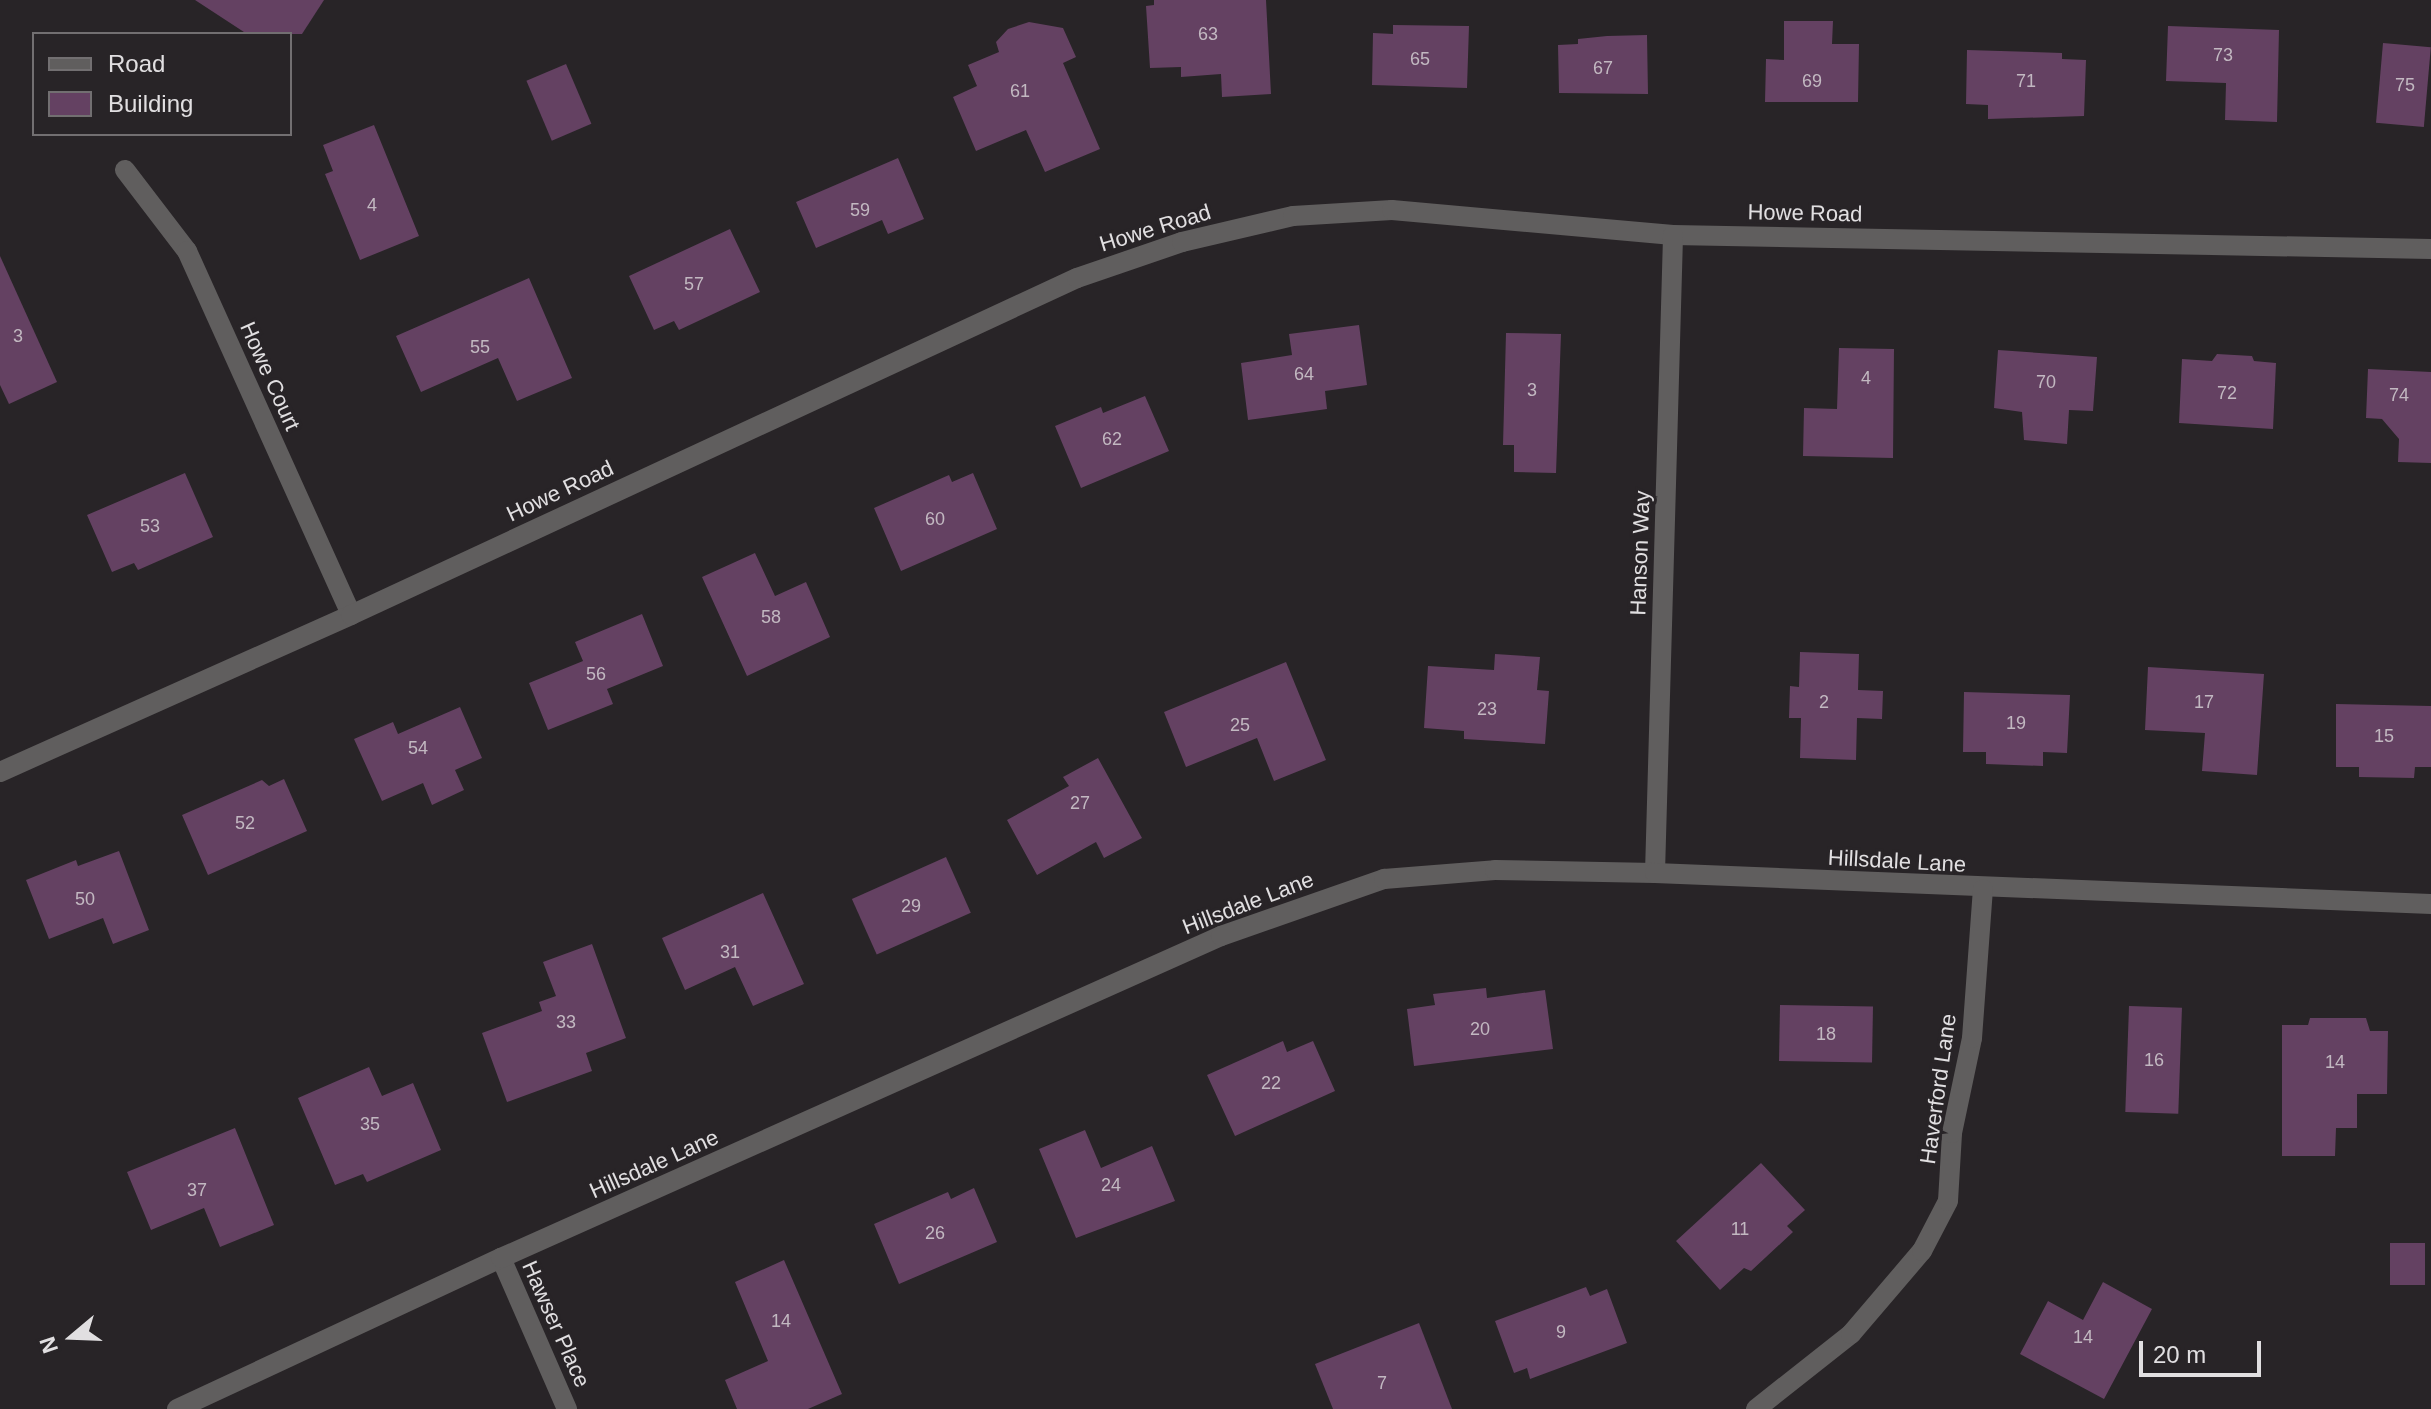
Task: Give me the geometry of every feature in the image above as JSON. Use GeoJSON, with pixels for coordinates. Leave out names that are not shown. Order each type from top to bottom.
{"type":"FeatureCollection","features":[{"type":"Feature","properties":{"kind":"street","name":"Howe Court"},"geometry":{"type":"LineString","coordinates":[[125,170],[187,251],[351,615]]}},
{"type":"Feature","properties":{"kind":"street","name":"Howe Road"},"geometry":{"type":"LineString","coordinates":[[0,772],[351,615],[1077,278],[1182,242],[1293,216],[1392,210],[1673,235],[2431,249]]}},
{"type":"Feature","properties":{"kind":"street","name":"Hanson Way"},"geometry":{"type":"LineString","coordinates":[[1655,873],[1673,235]]}},
{"type":"Feature","properties":{"kind":"street","name":"Hillsdale Lane"},"geometry":{"type":"LineString","coordinates":[[177,1409],[501,1258],[1221,936],[1384,879],[1495,870],[1655,873],[1983,889],[2431,904]]}},
{"type":"Feature","properties":{"kind":"street","name":"Haverford Lane"},"geometry":{"type":"LineString","coordinates":[[1756,1409],[1851,1334],[1922,1251],[1948,1201],[1952,1133],[1972,1038],[1983,889]]}},
{"type":"Feature","properties":{"kind":"street","name":"Hawser Place"},"geometry":{"type":"LineString","coordinates":[[501,1258],[567,1409]]}},
{"type":"Feature","properties":{"kind":"building"},"geometry":{"type":"Polygon","coordinates":[[[195,0],[324,0],[302,34],[244,32],[195,0]]]}},
{"type":"Feature","properties":{"kind":"building"},"geometry":{"type":"Polygon","coordinates":[[[1154,0],[1266,0],[1271,94],[1222,97],[1221,74],[1181,77],[1181,67],[1150,68],[1146,6],[1154,5],[1154,0]]]}},
{"type":"Feature","properties":{"kind":"building"},"geometry":{"type":"Polygon","coordinates":[[[1784,21],[1833,21],[1832,44],[1859,44],[1858,102],[1765,102],[1766,59],[1784,60],[1784,21]]]}},
{"type":"Feature","properties":{"kind":"building"},"geometry":{"type":"Polygon","coordinates":[[[1029,22],[1063,28],[1076,57],[1063,63],[1100,149],[1045,172],[1026,130],[976,151],[953,97],[977,86],[968,65],[999,52],[996,42],[1008,29],[1029,22]]]}},
{"type":"Feature","properties":{"kind":"building"},"geometry":{"type":"Polygon","coordinates":[[[1393,25],[1469,26],[1467,88],[1372,85],[1373,33],[1393,34],[1393,25]]]}},
{"type":"Feature","properties":{"kind":"building"},"geometry":{"type":"Polygon","coordinates":[[[2168,26],[2279,30],[2277,122],[2225,120],[2226,83],[2166,81],[2168,26]]]}},
{"type":"Feature","properties":{"kind":"building"},"geometry":{"type":"Polygon","coordinates":[[[1647,35],[1648,94],[1559,93],[1558,45],[1578,44],[1578,39],[1647,35]]]}},
{"type":"Feature","properties":{"kind":"building"},"geometry":{"type":"Polygon","coordinates":[[[2383,43],[2431,47],[2424,127],[2376,123],[2383,43]]]}},
{"type":"Feature","properties":{"kind":"building"},"geometry":{"type":"Polygon","coordinates":[[[1967,50],[2062,53],[2062,59],[2086,60],[2084,116],[1988,119],[1988,105],[1966,104],[1967,50]]]}},
{"type":"Feature","properties":{"kind":"building"},"geometry":{"type":"Polygon","coordinates":[[[566,64],[591,124],[552,141],[526,81],[566,64]]]}},
{"type":"Feature","properties":{"kind":"building"},"geometry":{"type":"Polygon","coordinates":[[[374,125],[419,236],[360,260],[325,174],[333,171],[323,145],[374,125]]]}},
{"type":"Feature","properties":{"kind":"building"},"geometry":{"type":"Polygon","coordinates":[[[898,158],[924,219],[888,234],[882,220],[816,248],[796,202],[898,158]]]}},
{"type":"Feature","properties":{"kind":"building"},"geometry":{"type":"Polygon","coordinates":[[[730,229],[760,292],[679,330],[674,321],[654,330],[629,276],[730,229]]]}},
{"type":"Feature","properties":{"kind":"building"},"geometry":{"type":"Polygon","coordinates":[[[0,256],[57,382],[9,404],[0,385],[0,256]]]}},
{"type":"Feature","properties":{"kind":"building"},"geometry":{"type":"Polygon","coordinates":[[[529,278],[572,378],[517,401],[498,358],[421,392],[396,336],[529,278]]]}},
{"type":"Feature","properties":{"kind":"building"},"geometry":{"type":"Polygon","coordinates":[[[1359,325],[1367,385],[1325,391],[1327,409],[1248,420],[1241,363],[1292,355],[1289,334],[1359,325]]]}},
{"type":"Feature","properties":{"kind":"building"},"geometry":{"type":"Polygon","coordinates":[[[1506,333],[1561,334],[1556,473],[1514,472],[1514,445],[1503,445],[1506,333]]]}},
{"type":"Feature","properties":{"kind":"building"},"geometry":{"type":"Polygon","coordinates":[[[1839,348],[1894,349],[1893,458],[1803,456],[1804,408],[1837,409],[1839,348]]]}},
{"type":"Feature","properties":{"kind":"building"},"geometry":{"type":"Polygon","coordinates":[[[1998,350],[2097,357],[2093,411],[2069,410],[2067,444],[2024,440],[2022,412],[1994,408],[1998,350]]]}},
{"type":"Feature","properties":{"kind":"building"},"geometry":{"type":"Polygon","coordinates":[[[2217,354],[2252,356],[2254,361],[2276,363],[2273,429],[2179,423],[2182,359],[2212,361],[2217,354]]]}},
{"type":"Feature","properties":{"kind":"building"},"geometry":{"type":"Polygon","coordinates":[[[2368,369],[2431,372],[2431,463],[2398,462],[2399,439],[2382,419],[2366,418],[2368,369]]]}},
{"type":"Feature","properties":{"kind":"building"},"geometry":{"type":"Polygon","coordinates":[[[1145,396],[1169,451],[1081,488],[1055,426],[1101,407],[1103,413],[1145,396]]]}},
{"type":"Feature","properties":{"kind":"building"},"geometry":{"type":"Polygon","coordinates":[[[185,473],[213,537],[138,570],[134,563],[112,572],[87,515],[185,473]]]}},
{"type":"Feature","properties":{"kind":"building"},"geometry":{"type":"Polygon","coordinates":[[[973,473],[997,529],[901,571],[874,508],[949,475],[952,482],[973,473]]]}},
{"type":"Feature","properties":{"kind":"building"},"geometry":{"type":"Polygon","coordinates":[[[755,553],[775,596],[806,582],[830,637],[747,676],[702,577],[755,553]]]}},
{"type":"Feature","properties":{"kind":"building"},"geometry":{"type":"Polygon","coordinates":[[[642,614],[663,666],[607,689],[613,704],[548,730],[529,683],[583,661],[575,642],[642,614]]]}},
{"type":"Feature","properties":{"kind":"building"},"geometry":{"type":"Polygon","coordinates":[[[1800,652],[1859,654],[1858,690],[1883,691],[1882,719],[1857,718],[1856,760],[1800,758],[1801,718],[1789,718],[1790,686],[1799,687],[1800,652]]]}},
{"type":"Feature","properties":{"kind":"building"},"geometry":{"type":"Polygon","coordinates":[[[1495,654],[1540,657],[1537,690],[1549,691],[1545,744],[1464,739],[1464,731],[1424,728],[1428,666],[1494,670],[1495,654]]]}},
{"type":"Feature","properties":{"kind":"building"},"geometry":{"type":"Polygon","coordinates":[[[1286,662],[1326,760],[1274,781],[1257,738],[1186,767],[1164,712],[1286,662]]]}},
{"type":"Feature","properties":{"kind":"building"},"geometry":{"type":"Polygon","coordinates":[[[2148,667],[2264,674],[2257,775],[2202,771],[2205,733],[2145,730],[2148,667]]]}},
{"type":"Feature","properties":{"kind":"building"},"geometry":{"type":"Polygon","coordinates":[[[1964,692],[2070,695],[2067,753],[2043,752],[2043,766],[1986,764],[1986,752],[1963,752],[1964,692]]]}},
{"type":"Feature","properties":{"kind":"building"},"geometry":{"type":"Polygon","coordinates":[[[2336,704],[2431,706],[2431,767],[2415,767],[2414,778],[2359,777],[2359,767],[2336,767],[2336,704]]]}},
{"type":"Feature","properties":{"kind":"building"},"geometry":{"type":"Polygon","coordinates":[[[460,707],[482,758],[455,770],[464,790],[432,805],[423,783],[382,801],[354,739],[393,722],[398,734],[460,707]]]}},
{"type":"Feature","properties":{"kind":"building"},"geometry":{"type":"Polygon","coordinates":[[[1098,758],[1142,838],[1104,858],[1096,842],[1037,875],[1007,820],[1069,786],[1063,777],[1098,758]]]}},
{"type":"Feature","properties":{"kind":"building"},"geometry":{"type":"Polygon","coordinates":[[[284,779],[307,831],[208,875],[182,815],[262,780],[269,786],[284,779]]]}},
{"type":"Feature","properties":{"kind":"building"},"geometry":{"type":"Polygon","coordinates":[[[119,851],[149,930],[113,944],[103,918],[49,939],[26,880],[76,860],[78,866],[119,851]]]}},
{"type":"Feature","properties":{"kind":"building"},"geometry":{"type":"Polygon","coordinates":[[[946,857],[971,913],[877,955],[852,899],[946,857]]]}},
{"type":"Feature","properties":{"kind":"building"},"geometry":{"type":"Polygon","coordinates":[[[763,893],[804,984],[753,1006],[735,967],[685,990],[662,938],[763,893]]]}},
{"type":"Feature","properties":{"kind":"building"},"geometry":{"type":"Polygon","coordinates":[[[592,944],[626,1038],[586,1053],[592,1071],[507,1102],[482,1033],[542,1011],[539,1002],[556,996],[543,962],[592,944]]]}},
{"type":"Feature","properties":{"kind":"building"},"geometry":{"type":"Polygon","coordinates":[[[1486,988],[1487,998],[1545,990],[1553,1049],[1414,1066],[1407,1009],[1435,1005],[1433,994],[1486,988]]]}},
{"type":"Feature","properties":{"kind":"building"},"geometry":{"type":"Polygon","coordinates":[[[1780,1005],[1873,1007],[1872,1063],[1779,1061],[1780,1005]]]}},
{"type":"Feature","properties":{"kind":"building"},"geometry":{"type":"Polygon","coordinates":[[[2129,1006],[2182,1008],[2178,1114],[2125,1112],[2129,1006]]]}},
{"type":"Feature","properties":{"kind":"building"},"geometry":{"type":"Polygon","coordinates":[[[2310,1018],[2366,1018],[2370,1031],[2388,1031],[2387,1094],[2357,1094],[2357,1128],[2336,1128],[2335,1156],[2282,1156],[2282,1025],[2308,1025],[2310,1018]]]}},
{"type":"Feature","properties":{"kind":"building"},"geometry":{"type":"Polygon","coordinates":[[[1283,1041],[1287,1052],[1313,1041],[1335,1091],[1235,1136],[1207,1075],[1283,1041]]]}},
{"type":"Feature","properties":{"kind":"building"},"geometry":{"type":"Polygon","coordinates":[[[369,1067],[382,1096],[413,1083],[441,1150],[367,1182],[363,1174],[335,1185],[298,1098],[369,1067]]]}},
{"type":"Feature","properties":{"kind":"building"},"geometry":{"type":"Polygon","coordinates":[[[235,1128],[274,1225],[220,1247],[204,1208],[151,1230],[127,1172],[235,1128]]]}},
{"type":"Feature","properties":{"kind":"building"},"geometry":{"type":"Polygon","coordinates":[[[1085,1130],[1101,1168],[1152,1146],[1175,1201],[1076,1238],[1039,1149],[1085,1130]]]}},
{"type":"Feature","properties":{"kind":"building"},"geometry":{"type":"Polygon","coordinates":[[[1761,1163],[1805,1210],[1787,1226],[1793,1232],[1751,1271],[1744,1268],[1720,1290],[1676,1241],[1761,1163]]]}},
{"type":"Feature","properties":{"kind":"building"},"geometry":{"type":"Polygon","coordinates":[[[974,1188],[997,1242],[899,1284],[874,1224],[948,1192],[951,1199],[974,1188]]]}},
{"type":"Feature","properties":{"kind":"building"},"geometry":{"type":"Polygon","coordinates":[[[2390,1243],[2425,1243],[2425,1285],[2390,1285],[2390,1243]]]}},
{"type":"Feature","properties":{"kind":"building"},"geometry":{"type":"Polygon","coordinates":[[[784,1260],[842,1394],[808,1409],[737,1409],[725,1380],[768,1361],[735,1282],[784,1260]]]}},
{"type":"Feature","properties":{"kind":"building"},"geometry":{"type":"Polygon","coordinates":[[[2103,1282],[2152,1309],[2104,1399],[2020,1354],[2048,1301],[2083,1320],[2103,1282]]]}},
{"type":"Feature","properties":{"kind":"building"},"geometry":{"type":"Polygon","coordinates":[[[1586,1287],[1590,1296],[1607,1289],[1627,1343],[1530,1379],[1527,1368],[1514,1373],[1495,1321],[1586,1287]]]}},
{"type":"Feature","properties":{"kind":"building"},"geometry":{"type":"Polygon","coordinates":[[[1419,1323],[1452,1409],[1333,1409],[1315,1364],[1419,1323]]]}}]}
